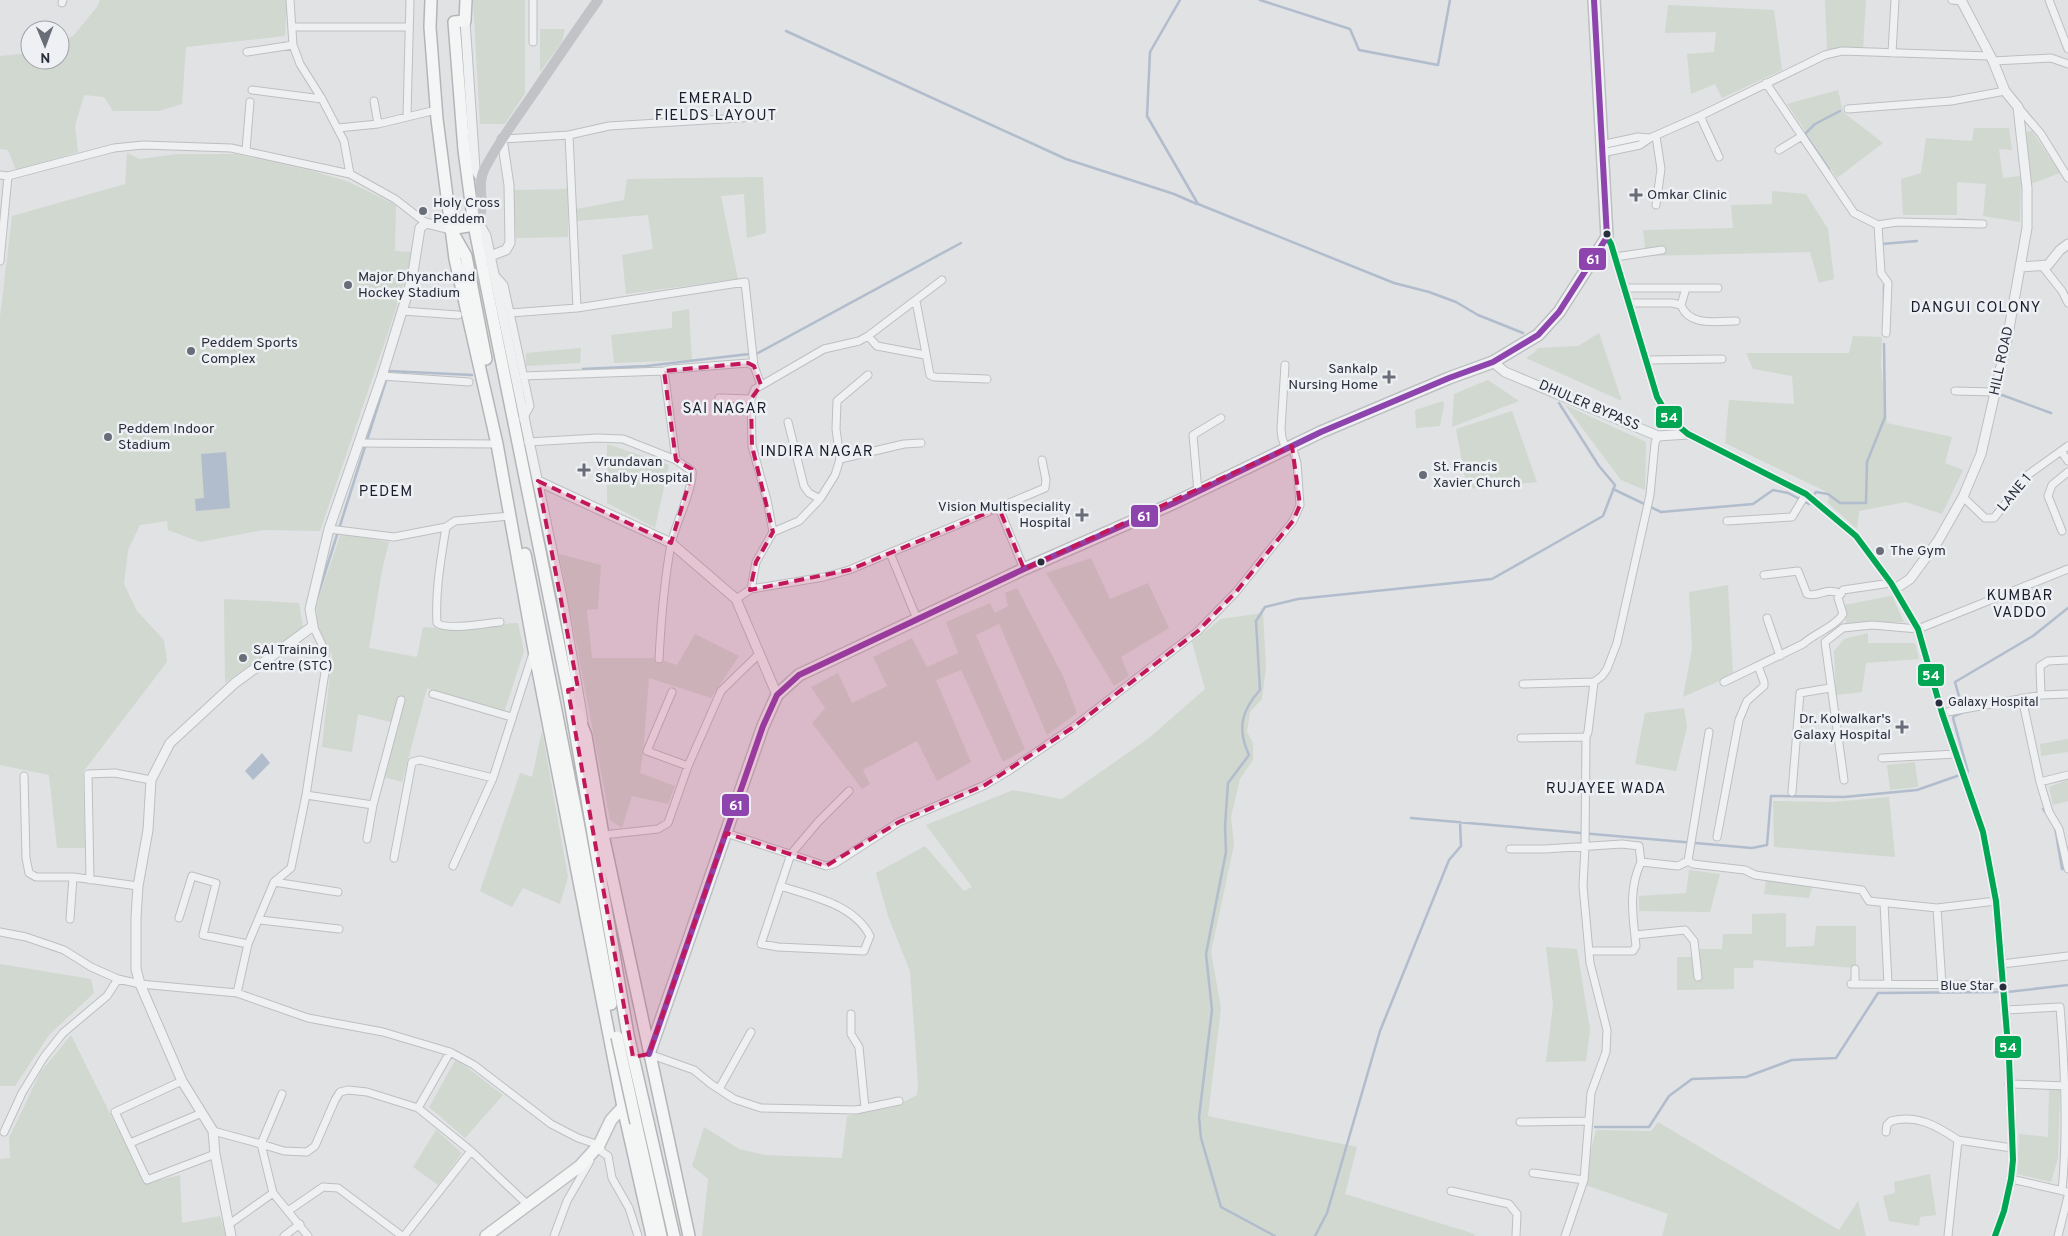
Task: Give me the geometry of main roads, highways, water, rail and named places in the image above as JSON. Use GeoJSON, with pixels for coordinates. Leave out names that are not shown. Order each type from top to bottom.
{"type":"FeatureCollection","features":[{"type":"Feature","properties":{"kind":"main road"},"geometry":{"type":"LineString","coordinates":[[431,0],[430,27],[436,110],[455,260],[497,444],[534,650],[623,1107],[652,1236]]}},
{"type":"Feature","properties":{"kind":"main road"},"geometry":{"type":"LineString","coordinates":[[466,0],[465,21],[454,22],[464,150],[474,225],[568,690],[636,1123],[661,1236]]}},
{"type":"Feature","properties":{"kind":"main road"},"geometry":{"type":"LineString","coordinates":[[450,229],[474,225],[480,219],[482,210],[480,178],[502,139],[598,0]]}},
{"type":"Feature","properties":{"kind":"main road"},"geometry":{"type":"LineString","coordinates":[[649,1054],[763,726],[777,695],[799,675],[1024,569],[1198,492],[1289,447],[1449,378],[1493,362],[1538,335],[1559,312],[1606,238],[1594,0]]}},
{"type":"Feature","properties":{"kind":"main road"},"geometry":{"type":"LineString","coordinates":[[450,229],[466,256],[579,827],[623,1036],[648,1122],[674,1236]]}},
{"type":"Feature","properties":{"kind":"main road"},"geometry":{"type":"LineString","coordinates":[[1606,238],[1611,244],[1657,397],[1670,419],[1688,434],[1806,494],[1856,536],[1893,586],[1918,629],[1942,713],[1983,832],[1996,901],[2006,1010],[2012,1148],[2011,1179],[2004,1212],[1995,1236]]}},
{"type":"Feature","properties":{"kind":"main road"},"geometry":{"type":"LineString","coordinates":[[568,690],[586,736],[603,835],[689,1236]]}},
{"type":"Feature","properties":{"kind":"main road"},"geometry":{"type":"LineString","coordinates":[[614,1061],[649,1054]]}},
{"type":"Feature","properties":{"kind":"main road"},"geometry":{"type":"LineString","coordinates":[[486,1236],[580,1166],[599,1145],[611,1120],[623,1107],[659,1100]]}},
{"type":"Feature","properties":{"kind":"water"},"geometry":{"type":"Polygon","coordinates":[[[226,452],[230,508],[196,511],[195,499],[204,498],[201,454],[226,452]]]}},
{"type":"Feature","properties":{"kind":"water"},"geometry":{"type":"Polygon","coordinates":[[[262,753],[270,763],[253,780],[245,771],[262,753]]]}},
{"type":"Feature","properties":{"kind":"waterway"},"geometry":{"type":"LineString","coordinates":[[1180,0],[1150,52],[1147,116],[1198,204],[1394,283],[1429,292],[1456,302],[1478,315],[1523,333]]}},
{"type":"Feature","properties":{"kind":"waterway"},"geometry":{"type":"LineString","coordinates":[[1260,0],[1350,29],[1359,50],[1438,65],[1450,0]]}},
{"type":"Feature","properties":{"kind":"waterway"},"geometry":{"type":"LineString","coordinates":[[786,31],[1066,159],[1174,194],[1197,204]]}},
{"type":"Feature","properties":{"kind":"waterway"},"geometry":{"type":"LineString","coordinates":[[1829,169],[1805,134],[1815,124],[1840,111]]}},
{"type":"Feature","properties":{"kind":"waterway"},"geometry":{"type":"LineString","coordinates":[[1957,220],[1965,220]]}},
{"type":"Feature","properties":{"kind":"waterway"},"geometry":{"type":"LineString","coordinates":[[1882,244],[1917,241]]}},
{"type":"Feature","properties":{"kind":"waterway"},"geometry":{"type":"LineString","coordinates":[[583,369],[646,366],[758,353],[961,243]]}},
{"type":"Feature","properties":{"kind":"waterway"},"geometry":{"type":"LineString","coordinates":[[1884,286],[1884,302]]}},
{"type":"Feature","properties":{"kind":"waterway"},"geometry":{"type":"LineString","coordinates":[[1813,496],[1816,492],[1828,494],[1840,503],[1866,503],[1867,462],[1885,417],[1884,344]]}},
{"type":"Feature","properties":{"kind":"waterway"},"geometry":{"type":"LineString","coordinates":[[317,598],[389,371],[472,375]]}},
{"type":"Feature","properties":{"kind":"waterway"},"geometry":{"type":"LineString","coordinates":[[1996,396],[2002,395],[2051,413]]}},
{"type":"Feature","properties":{"kind":"waterway"},"geometry":{"type":"LineString","coordinates":[[1275,1236],[1221,1207],[1201,1138],[1199,1117],[1212,1010],[1206,954],[1226,852],[1225,826],[1228,783],[1249,755],[1243,737],[1243,721],[1249,705],[1260,690],[1256,621],[1265,607],[1298,599],[1492,579],[1603,516],[1615,485],[1599,466],[1559,403]]}},
{"type":"Feature","properties":{"kind":"waterway"},"geometry":{"type":"LineString","coordinates":[[1613,489],[1661,512],[1753,504],[1773,490],[1788,493],[1809,504],[1811,501]]}},
{"type":"Feature","properties":{"kind":"waterway"},"geometry":{"type":"LineString","coordinates":[[1962,707],[1955,682],[2033,636],[2068,608]]}},
{"type":"Feature","properties":{"kind":"waterway"},"geometry":{"type":"LineString","coordinates":[[1964,712],[1953,718],[1968,772],[1966,773]]}},
{"type":"Feature","properties":{"kind":"waterway"},"geometry":{"type":"LineString","coordinates":[[1411,818],[1752,848],[1767,845],[1771,796],[1844,797],[1917,790],[1960,775]]}},
{"type":"Feature","properties":{"kind":"waterway"},"geometry":{"type":"LineString","coordinates":[[2043,809],[2047,814]]}},
{"type":"Feature","properties":{"kind":"waterway"},"geometry":{"type":"LineString","coordinates":[[1315,1236],[1327,1213],[1380,1031],[1449,860],[1461,846],[1460,822]]}},
{"type":"Feature","properties":{"kind":"waterway"},"geometry":{"type":"LineString","coordinates":[[2055,827],[2062,869],[2067,869]]}},
{"type":"Feature","properties":{"kind":"waterway"},"geometry":{"type":"LineString","coordinates":[[2007,992],[2068,985]]}},
{"type":"Feature","properties":{"kind":"waterway"},"geometry":{"type":"LineString","coordinates":[[1595,1127],[1649,1127],[1669,1096],[1692,1079],[1746,1077],[1792,1060],[1836,1058],[1878,993],[2002,992]]}},
{"type":"Feature","properties":{"kind":"place","name":"Omkar Clinic"},"geometry":{"type":"Point","coordinates":[1636,195]}},
{"type":"Feature","properties":{"kind":"place","name":"Holy Cross Peddem"},"geometry":{"type":"Point","coordinates":[423,211]}},
{"type":"Feature","properties":{"kind":"place","name":"Major Dhyanchand Hockey Stadium"},"geometry":{"type":"Point","coordinates":[348,285]}},
{"type":"Feature","properties":{"kind":"place","name":"Peddem Sports Complex"},"geometry":{"type":"Point","coordinates":[191,351]}},
{"type":"Feature","properties":{"kind":"place","name":"Sankalp Nursing Home"},"geometry":{"type":"Point","coordinates":[1389,377]}},
{"type":"Feature","properties":{"kind":"place","name":"Peddem Indoor Stadium"},"geometry":{"type":"Point","coordinates":[108,437]}},
{"type":"Feature","properties":{"kind":"place","name":"Vrundavan Shalby Hospital"},"geometry":{"type":"Point","coordinates":[584,470]}},
{"type":"Feature","properties":{"kind":"place","name":"St. Francis Xavier Church"},"geometry":{"type":"Point","coordinates":[1423,475]}},
{"type":"Feature","properties":{"kind":"place","name":"Vision Multispeciality Hospital"},"geometry":{"type":"Point","coordinates":[1082,515]}},
{"type":"Feature","properties":{"kind":"place","name":"The Gym"},"geometry":{"type":"Point","coordinates":[1880,551]}},
{"type":"Feature","properties":{"kind":"place","name":"SAI Training Centre (STC)"},"geometry":{"type":"Point","coordinates":[243,658]}},
{"type":"Feature","properties":{"kind":"place","name":"Galaxy Hospital"},"geometry":{"type":"Point","coordinates":[1939,703]}},
{"type":"Feature","properties":{"kind":"place","name":"Dr. Kolwalkar's Galaxy Hospital"},"geometry":{"type":"Point","coordinates":[1902,727]}},
{"type":"Feature","properties":{"kind":"place","name":"Blue Star"},"geometry":{"type":"Point","coordinates":[2003,987]}},
{"type":"Feature","properties":{"kind":"district","name":"EMERALD FIELDS LAYOUT"},"geometry":{"type":"Point","coordinates":[716,108]}},
{"type":"Feature","properties":{"kind":"district","name":"DANGUI COLONY"},"geometry":{"type":"Point","coordinates":[1976,308]}},
{"type":"Feature","properties":{"kind":"district","name":"SAI NAGAR"},"geometry":{"type":"Point","coordinates":[725,409]}},
{"type":"Feature","properties":{"kind":"district","name":"INDIRA NAGAR"},"geometry":{"type":"Point","coordinates":[817,452]}},
{"type":"Feature","properties":{"kind":"district","name":"PEDEM"},"geometry":{"type":"Point","coordinates":[386,492]}},
{"type":"Feature","properties":{"kind":"district","name":"KUMBAR VADDO"},"geometry":{"type":"Point","coordinates":[2020,604]}},
{"type":"Feature","properties":{"kind":"district","name":"RUJAYEE WADA"},"geometry":{"type":"Point","coordinates":[1606,789]}}]}
